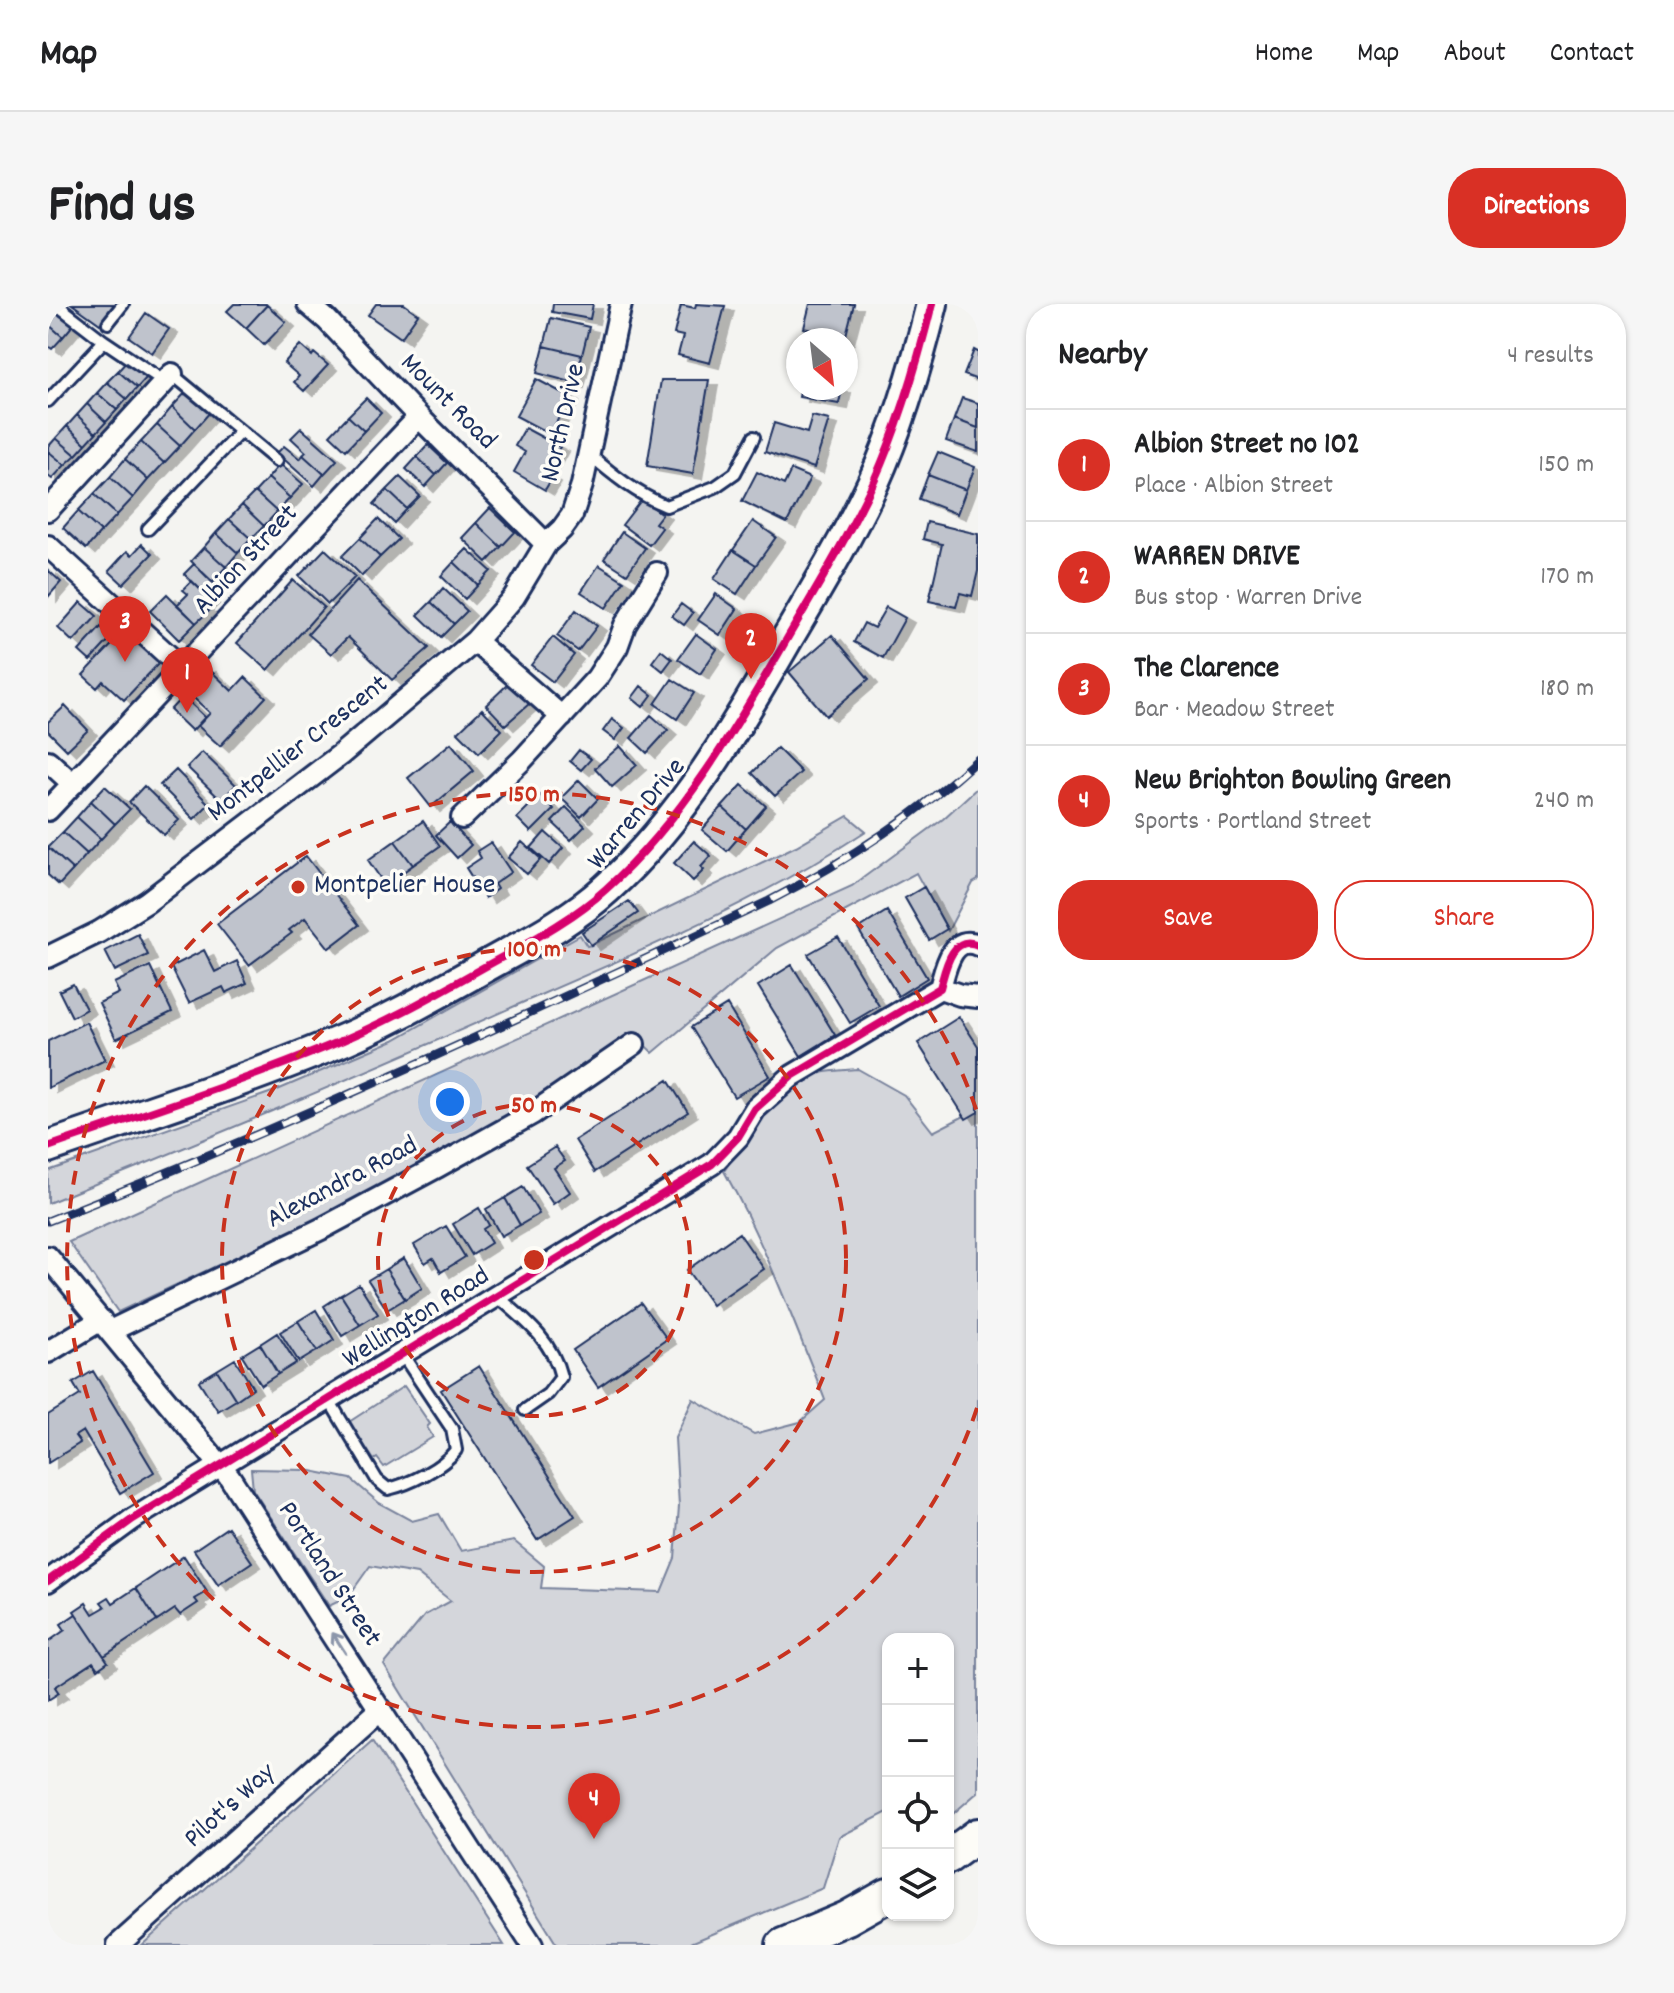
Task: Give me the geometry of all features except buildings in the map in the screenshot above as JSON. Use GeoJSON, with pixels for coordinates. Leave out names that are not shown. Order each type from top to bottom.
{"type":"FeatureCollection","features":[{"type":"Feature","properties":{"kind":"main road"},"geometry":{"type":"LineString","coordinates":[[954,1853],[978,1835]]}},
{"type":"Feature","properties":{"kind":"main road"},"geometry":{"type":"LineString","coordinates":[[783,1945],[847,1918],[882,1898]]}},
{"type":"Feature","properties":{"kind":"street","name":"Mount Road"},"geometry":{"type":"LineString","coordinates":[[308,304],[334,312],[419,417],[546,544]]}},
{"type":"Feature","properties":{"kind":"street","name":"North Drive"},"geometry":{"type":"LineString","coordinates":[[546,544],[572,515],[621,304]]}},
{"type":"Feature","properties":{"kind":"street","name":"Warren Drive"},"geometry":{"type":"LineString","coordinates":[[48,1147],[339,1041],[420,1003],[531,941],[604,891],[661,830],[739,723],[831,563],[873,483],[921,350],[932,304]]}},
{"type":"Feature","properties":{"kind":"street"},"geometry":{"type":"LineString","coordinates":[[48,510],[169,378]]}},
{"type":"Feature","properties":{"kind":"street","name":"Albion Street"},"geometry":{"type":"LineString","coordinates":[[48,810],[419,417]]}},
{"type":"Feature","properties":{"kind":"street","name":"Montpellier Crescent"},"geometry":{"type":"LineString","coordinates":[[48,957],[99,932],[160,892],[340,755],[475,641],[514,597],[546,544]]}},
{"type":"Feature","properties":{"kind":"street"},"geometry":{"type":"LineString","coordinates":[[48,546],[183,669]]}},
{"type":"Feature","properties":{"kind":"street"},"geometry":{"type":"LineString","coordinates":[[462,818],[522,760],[597,678],[657,573]]}},
{"type":"Feature","properties":{"kind":"street"},"geometry":{"type":"LineString","coordinates":[[475,641],[562,717]]}},
{"type":"Feature","properties":{"kind":"street"},"geometry":{"type":"LineString","coordinates":[[48,761],[73,784]]}},
{"type":"Feature","properties":{"kind":"street"},"geometry":{"type":"LineString","coordinates":[[978,945],[972,942],[959,945],[948,958],[940,988],[978,997]]}},
{"type":"Feature","properties":{"kind":"street","name":"Wellington Road"},"geometry":{"type":"LineString","coordinates":[[48,1581],[133,1519],[225,1471],[329,1400],[712,1164],[738,1137],[755,1109],[792,1076],[940,988]]}},
{"type":"Feature","properties":{"kind":"street","name":"Alexandra Road"},"geometry":{"type":"LineString","coordinates":[[48,1352],[321,1229],[532,1114],[634,1044]]}},
{"type":"Feature","properties":{"kind":"street","name":"Portland Street"},"geometry":{"type":"LineString","coordinates":[[48,1257],[225,1471],[532,1945]]}},
{"type":"Feature","properties":{"kind":"street","name":"Pilot's Way"},"geometry":{"type":"LineString","coordinates":[[118,1945],[381,1709]]}},
{"type":"Feature","properties":{"kind":"lane"},"geometry":{"type":"LineString","coordinates":[[56,304],[104,341],[169,378],[277,461]]}},
{"type":"Feature","properties":{"kind":"lane"},"geometry":{"type":"LineString","coordinates":[[108,323],[123,304]]}},
{"type":"Feature","properties":{"kind":"lane"},"geometry":{"type":"LineString","coordinates":[[48,401],[104,341]]}},
{"type":"Feature","properties":{"kind":"lane"},"geometry":{"type":"LineString","coordinates":[[148,529],[241,431]]}},
{"type":"Feature","properties":{"kind":"lane"},"geometry":{"type":"LineString","coordinates":[[588,453],[618,479],[666,506],[715,487],[735,473],[754,437]]}},
{"type":"Feature","properties":{"kind":"lane"},"geometry":{"type":"LineString","coordinates":[[497,1296],[539,1333],[558,1364],[561,1377],[548,1394],[525,1410]]}},
{"type":"Feature","properties":{"kind":"lane"},"geometry":{"type":"LineString","coordinates":[[329,1400],[377,1480],[388,1489],[407,1483],[450,1458],[456,1450],[452,1429],[402,1354]]}},
{"type":"Feature","properties":{"kind":"shaded area"},"geometry":{"type":"Polygon","coordinates":[[[978,787],[978,880],[973,883],[948,931],[916,873],[777,948],[653,1053],[635,1036],[564,1085],[325,1215],[118,1312],[69,1242],[852,886],[943,819],[978,787]]]}},
{"type":"Feature","properties":{"kind":"shaded area"},"geometry":{"type":"Polygon","coordinates":[[[848,816],[866,831],[784,880],[699,924],[228,1130],[48,1203],[48,1171],[275,1091],[394,1040],[580,935],[587,946],[591,945],[796,846],[848,816]]]}},
{"type":"Feature","properties":{"kind":"shaded area"},"geometry":{"type":"Polygon","coordinates":[[[858,1069],[904,1095],[933,1132],[978,1109],[978,1792],[954,1813],[954,1633],[882,1633],[882,1815],[839,1837],[823,1888],[686,1945],[557,1945],[384,1665],[425,1615],[451,1601],[417,1574],[370,1566],[348,1597],[329,1606],[253,1490],[251,1469],[306,1470],[351,1479],[379,1503],[412,1521],[439,1514],[461,1551],[514,1541],[544,1566],[541,1588],[661,1592],[675,1558],[679,1506],[675,1438],[693,1399],[754,1434],[800,1422],[825,1400],[766,1255],[724,1171],[777,1099],[805,1079],[834,1071],[858,1069]]]}},
{"type":"Feature","properties":{"kind":"shaded area"},"geometry":{"type":"Polygon","coordinates":[[[404,1386],[430,1424],[427,1427],[433,1437],[384,1467],[377,1458],[374,1460],[349,1422],[404,1386]]]}},
{"type":"Feature","properties":{"kind":"shaded area"},"geometry":{"type":"Polygon","coordinates":[[[372,1740],[504,1945],[142,1945],[372,1740]]]}},
{"type":"Feature","properties":{"kind":"railway"},"geometry":{"type":"LineString","coordinates":[[48,1221],[321,1107],[769,901],[825,871],[878,837],[978,759]]}},
{"type":"Feature","properties":{"kind":"cycle path"},"geometry":{"type":"LineString","coordinates":[[48,1147],[255,1075],[365,1030],[533,940],[606,889],[659,833],[707,770],[832,561],[873,483],[891,440],[932,304]]}},
{"type":"Feature","properties":{"kind":"cycle path"},"geometry":{"type":"LineString","coordinates":[[48,1581],[133,1519],[712,1164],[738,1137],[755,1109],[792,1076],[940,988],[955,949],[961,944],[978,945]]}},
{"type":"Feature","properties":{"kind":"place","name":"The Clarence"},"geometry":{"type":"Point","coordinates":[125,662]}},
{"type":"Feature","properties":{"kind":"place","name":"WARREN DRIVE"},"geometry":{"type":"Point","coordinates":[751,679]}},
{"type":"Feature","properties":{"kind":"place","name":"Albion Street no 102"},"geometry":{"type":"Point","coordinates":[187,713]}},
{"type":"Feature","properties":{"kind":"place","name":"Montpelier House"},"geometry":{"type":"Point","coordinates":[298,887]}},
{"type":"Feature","properties":{"kind":"place","name":"New Brighton Bowling Green"},"geometry":{"type":"Point","coordinates":[594,1839]}}]}
